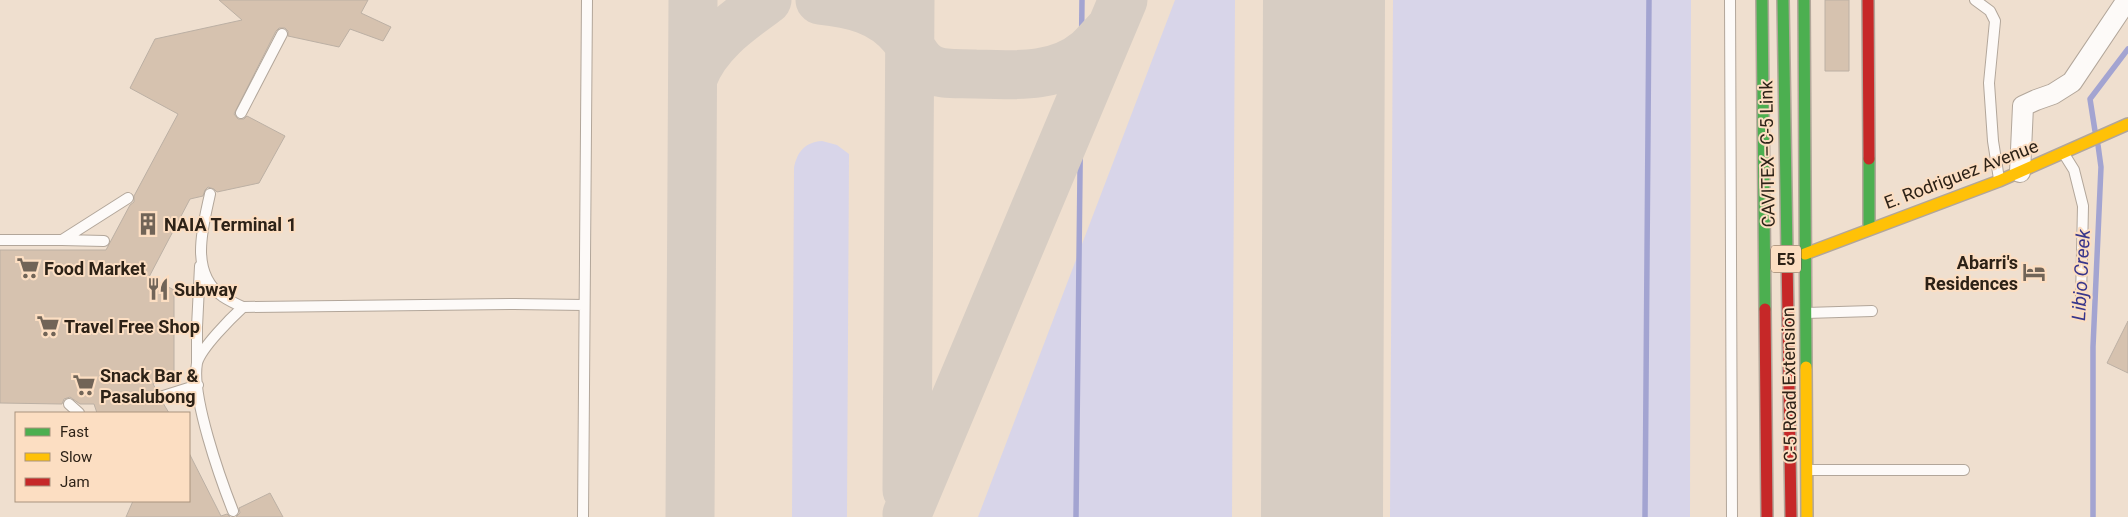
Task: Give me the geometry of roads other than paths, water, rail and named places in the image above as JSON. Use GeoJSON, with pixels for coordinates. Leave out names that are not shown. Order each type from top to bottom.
{"type":"FeatureCollection","features":[{"type":"Feature","properties":{"kind":"main road","name":"CAVITEX–C-5 Link"},"geometry":{"type":"LineString","coordinates":[[1762,0],[1767,517]]}},
{"type":"Feature","properties":{"kind":"main road","name":"CAVITEX–C-5 Link"},"geometry":{"type":"LineString","coordinates":[[1783,0],[1790,517]]}},
{"type":"Feature","properties":{"kind":"main road","name":"C-5 Road Extension"},"geometry":{"type":"LineString","coordinates":[[1804,0],[1808,517]]}},
{"type":"Feature","properties":{"kind":"main road"},"geometry":{"type":"LineString","coordinates":[[1868,0],[1869,229]]}},
{"type":"Feature","properties":{"kind":"main road","name":"E. Rodriguez Avenue"},"geometry":{"type":"LineString","coordinates":[[1805,254],[1999,181],[2128,124]]}},
{"type":"Feature","properties":{"kind":"street"},"geometry":{"type":"LineString","coordinates":[[2020,172],[2023,106],[2053,94],[2072,82],[2126,0]]}},
{"type":"Feature","properties":{"kind":"lane"},"geometry":{"type":"LineString","coordinates":[[583,517],[587,0]]}},
{"type":"Feature","properties":{"kind":"lane"},"geometry":{"type":"LineString","coordinates":[[1730,0],[1732,517]]}},
{"type":"Feature","properties":{"kind":"lane"},"geometry":{"type":"LineString","coordinates":[[1975,0],[1992,13],[1995,22],[1989,83],[1993,141],[1999,181]]}},
{"type":"Feature","properties":{"kind":"lane"},"geometry":{"type":"LineString","coordinates":[[240,113],[282,34]]}},
{"type":"Feature","properties":{"kind":"lane"},"geometry":{"type":"LineString","coordinates":[[2065,152],[2074,170],[2083,206],[2081,299]]}},
{"type":"Feature","properties":{"kind":"lane"},"geometry":{"type":"LineString","coordinates":[[210,194],[203,227],[200,262],[197,327],[198,385],[217,468],[233,511]]}},
{"type":"Feature","properties":{"kind":"lane"},"geometry":{"type":"LineString","coordinates":[[62,240],[128,198]]}},
{"type":"Feature","properties":{"kind":"lane"},"geometry":{"type":"LineString","coordinates":[[0,240],[104,241]]}},
{"type":"Feature","properties":{"kind":"lane"},"geometry":{"type":"LineString","coordinates":[[200,262],[213,287],[222,296],[243,307],[584,305]]}},
{"type":"Feature","properties":{"kind":"lane"},"geometry":{"type":"LineString","coordinates":[[197,362],[224,325],[243,307]]}},
{"type":"Feature","properties":{"kind":"lane"},"geometry":{"type":"LineString","coordinates":[[1805,313],[1872,311]]}},
{"type":"Feature","properties":{"kind":"lane"},"geometry":{"type":"LineString","coordinates":[[160,397],[198,385]]}},
{"type":"Feature","properties":{"kind":"lane"},"geometry":{"type":"LineString","coordinates":[[69,404],[78,412]]}},
{"type":"Feature","properties":{"kind":"lane"},"geometry":{"type":"LineString","coordinates":[[1807,470],[1964,470]]}},
{"type":"Feature","properties":{"kind":"waterway"},"geometry":{"type":"LineString","coordinates":[[1076,517],[1082,0]]}},
{"type":"Feature","properties":{"kind":"waterway"},"geometry":{"type":"LineString","coordinates":[[1645,517],[1649,0]]}},
{"type":"Feature","properties":{"kind":"waterway","name":"Libjo Creek"},"geometry":{"type":"LineString","coordinates":[[2095,131],[2090,99],[2128,49]]}},
{"type":"Feature","properties":{"kind":"waterway","name":"Libjo Creek"},"geometry":{"type":"LineString","coordinates":[[2093,517],[2093,347],[2101,167],[2098,145]]}},
{"type":"Feature","properties":{"kind":"place","name":"NAIA Terminal 1"},"geometry":{"type":"Point","coordinates":[148,224]}},
{"type":"Feature","properties":{"kind":"place","name":"Food Market"},"geometry":{"type":"Point","coordinates":[28,268]}},
{"type":"Feature","properties":{"kind":"place","name":"Abarri's Residences"},"geometry":{"type":"Point","coordinates":[2034,272]}},
{"type":"Feature","properties":{"kind":"place","name":"Subway"},"geometry":{"type":"Point","coordinates":[158,289]}},
{"type":"Feature","properties":{"kind":"place","name":"Travel Free Shop"},"geometry":{"type":"Point","coordinates":[48,326]}},
{"type":"Feature","properties":{"kind":"place","name":"Snack Bar & Pasalubong"},"geometry":{"type":"Point","coordinates":[84,385]}}]}
